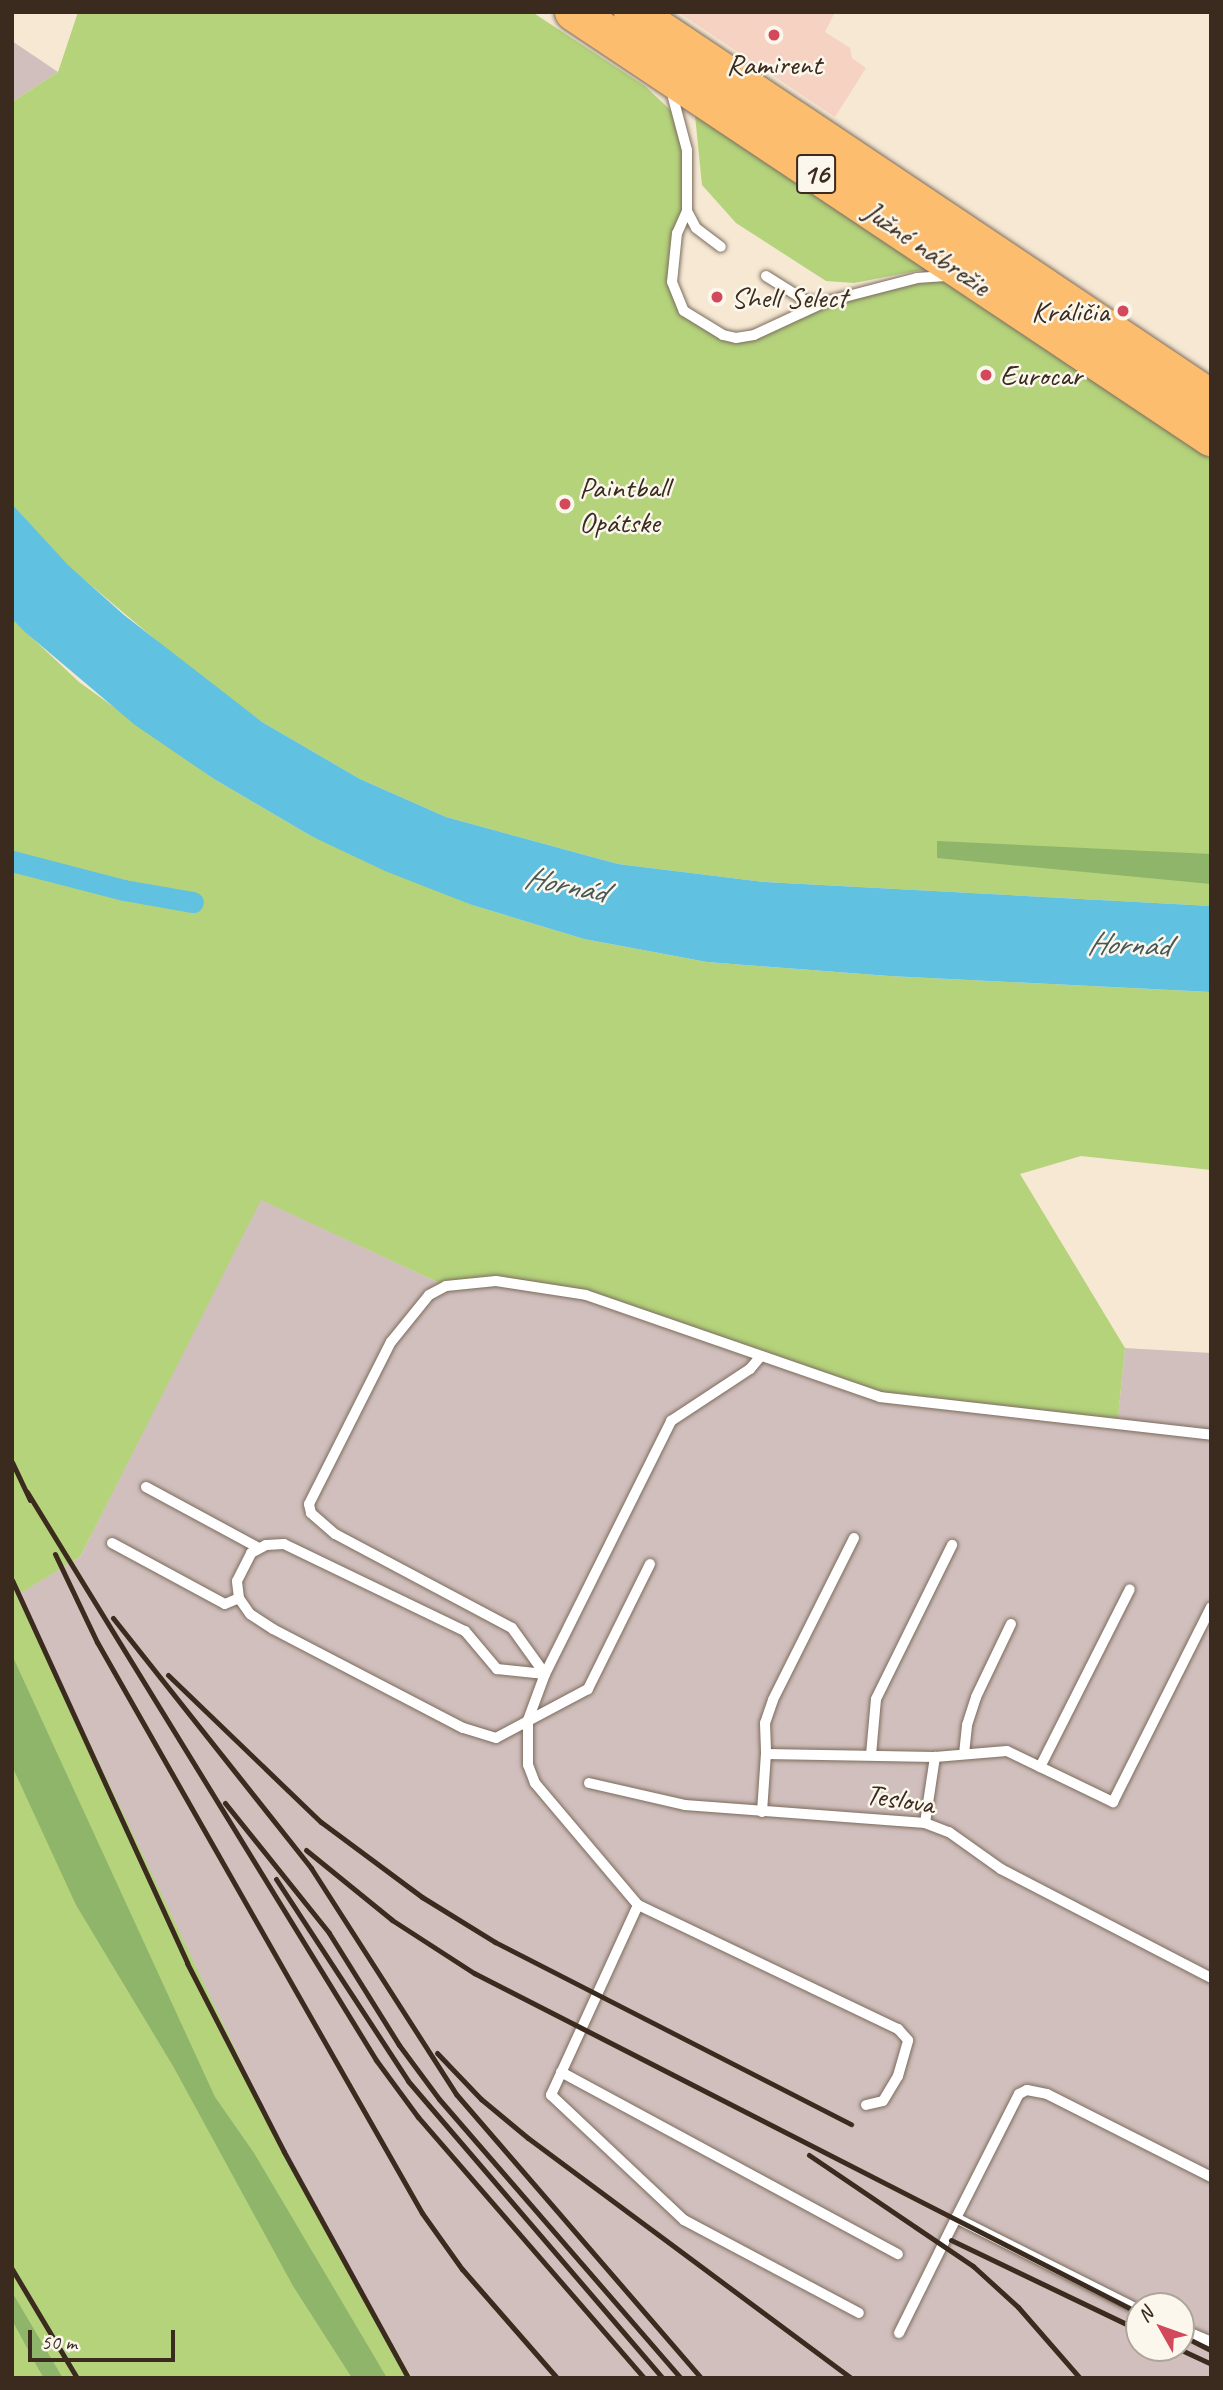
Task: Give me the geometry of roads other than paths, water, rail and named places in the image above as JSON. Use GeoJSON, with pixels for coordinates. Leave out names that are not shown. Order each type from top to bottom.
{"type":"FeatureCollection","features":[{"type":"Feature","properties":{"kind":"highway","name":"Južné nábrežie"},"geometry":{"type":"LineString","coordinates":[[574,12],[1211,438]]}},
{"type":"Feature","properties":{"kind":"highway","name":"Južné nábrežie"},"geometry":{"type":"LineString","coordinates":[[647,18],[1211,399]]}},
{"type":"Feature","properties":{"kind":"lane"},"geometry":{"type":"LineString","coordinates":[[664,71],[685,136],[687,211],[677,233],[671,282],[684,312],[723,335],[736,338],[754,335],[825,302],[917,278],[968,276]]}},
{"type":"Feature","properties":{"kind":"lane"},"geometry":{"type":"LineString","coordinates":[[687,211],[696,228],[721,247]]}},
{"type":"Feature","properties":{"kind":"lane"},"geometry":{"type":"LineString","coordinates":[[766,276],[806,301],[825,302]]}},
{"type":"Feature","properties":{"kind":"lane"},"geometry":{"type":"LineString","coordinates":[[545,1674],[512,1628],[335,1534],[311,1513],[309,1504],[408,1315],[429,1295],[446,1286],[496,1281],[586,1295],[880,1397],[921,1405],[1211,1435]]}},
{"type":"Feature","properties":{"kind":"lane"},"geometry":{"type":"LineString","coordinates":[[761,1356],[750,1369],[671,1421],[545,1674],[528,1720],[528,1765],[535,1783],[638,1905],[898,2029],[908,2040],[898,2076],[883,2101],[866,2105]]}},
{"type":"Feature","properties":{"kind":"lane"},"geometry":{"type":"LineString","coordinates":[[146,1487],[259,1548]]}},
{"type":"Feature","properties":{"kind":"lane"},"geometry":{"type":"LineString","coordinates":[[762,1812],[765,1723],[773,1700],[854,1538]]}},
{"type":"Feature","properties":{"kind":"lane"},"geometry":{"type":"LineString","coordinates":[[111,1544],[225,1604],[239,1598]]}},
{"type":"Feature","properties":{"kind":"lane"},"geometry":{"type":"LineString","coordinates":[[545,1674],[497,1669],[465,1631],[284,1544],[259,1548],[242,1564],[237,1581],[239,1598],[250,1614],[273,1629],[463,1728],[496,1738],[588,1689],[650,1564]]}},
{"type":"Feature","properties":{"kind":"lane"},"geometry":{"type":"LineString","coordinates":[[871,1755],[876,1699],[952,1545]]}},
{"type":"Feature","properties":{"kind":"lane"},"geometry":{"type":"LineString","coordinates":[[1040,1767],[1129,1589]]}},
{"type":"Feature","properties":{"kind":"lane"},"geometry":{"type":"LineString","coordinates":[[766,1754],[935,1757],[1007,1751],[1113,1802],[1211,1606]]}},
{"type":"Feature","properties":{"kind":"lane"},"geometry":{"type":"LineString","coordinates":[[964,1754],[967,1725],[976,1697],[1012,1624]]}},
{"type":"Feature","properties":{"kind":"lane"},"geometry":{"type":"LineString","coordinates":[[925,1823],[935,1757]]}},
{"type":"Feature","properties":{"kind":"lane","name":"Teslova"},"geometry":{"type":"LineString","coordinates":[[589,1783],[685,1805],[925,1823],[949,1832],[1000,1869],[1211,1978]]}},
{"type":"Feature","properties":{"kind":"lane"},"geometry":{"type":"LineString","coordinates":[[638,1905],[600,1996],[551,2095],[684,2220],[859,2314]]}},
{"type":"Feature","properties":{"kind":"lane"},"geometry":{"type":"LineString","coordinates":[[561,2072],[898,2254]]}},
{"type":"Feature","properties":{"kind":"lane"},"geometry":{"type":"LineString","coordinates":[[899,2333],[1019,2094],[1027,2090],[1047,2094],[1211,2177]]}},
{"type":"Feature","properties":{"kind":"lane"},"geometry":{"type":"LineString","coordinates":[[956,2218],[1125,2303]]}},
{"type":"Feature","properties":{"kind":"water","name":"Hornád"},"geometry":{"type":"Polygon","coordinates":[[[12,504],[68,565],[124,615],[262,722],[360,779],[446,817],[618,864],[765,882],[1211,906],[1211,992],[889,976],[707,962],[584,939],[472,905],[385,871],[311,836],[214,779],[135,725],[25,632],[12,619],[12,504]]]}},
{"type":"Feature","properties":{"kind":"waterway"},"geometry":{"type":"LineString","coordinates":[[12,861],[124,890],[193,902]]}},
{"type":"Feature","properties":{"kind":"railway"},"geometry":{"type":"LineString","coordinates":[[12,1462],[30,1500]]}},
{"type":"Feature","properties":{"kind":"railway"},"geometry":{"type":"LineString","coordinates":[[27,1492],[376,2060],[418,2117],[644,2378]]}},
{"type":"Feature","properties":{"kind":"railway"},"geometry":{"type":"LineString","coordinates":[[55,1554],[97,1642],[422,2213],[462,2269],[557,2378]]}},
{"type":"Feature","properties":{"kind":"railway"},"geometry":{"type":"LineString","coordinates":[[12,1580],[187,1963],[284,2152],[408,2378]]}},
{"type":"Feature","properties":{"kind":"railway"},"geometry":{"type":"LineString","coordinates":[[113,1618],[311,1868],[456,2094],[701,2378]]}},
{"type":"Feature","properties":{"kind":"railway"},"geometry":{"type":"LineString","coordinates":[[168,1675],[321,1822],[422,1897],[495,1942],[851,2124]]}},
{"type":"Feature","properties":{"kind":"railway"},"geometry":{"type":"LineString","coordinates":[[225,1803],[329,1933],[399,2045],[439,2099],[681,2378]]}},
{"type":"Feature","properties":{"kind":"railway"},"geometry":{"type":"LineString","coordinates":[[306,1850],[392,1920],[474,1973],[1125,2306]]}},
{"type":"Feature","properties":{"kind":"railway"},"geometry":{"type":"LineString","coordinates":[[276,1879],[408,2081],[663,2378]]}},
{"type":"Feature","properties":{"kind":"railway"},"geometry":{"type":"LineString","coordinates":[[437,2053],[481,2099],[528,2138],[851,2378]]}},
{"type":"Feature","properties":{"kind":"railway"},"geometry":{"type":"LineString","coordinates":[[809,2155],[973,2266],[1018,2307],[1080,2378]]}},
{"type":"Feature","properties":{"kind":"railway"},"geometry":{"type":"LineString","coordinates":[[951,2240],[1125,2323]]}},
{"type":"Feature","properties":{"kind":"railway"},"geometry":{"type":"LineString","coordinates":[[12,2269],[77,2378]]}},
{"type":"Feature","properties":{"kind":"railway"},"geometry":{"type":"LineString","coordinates":[[1195,2342],[1211,2350]]}},
{"type":"Feature","properties":{"kind":"railway"},"geometry":{"type":"LineString","coordinates":[[1195,2356],[1211,2364]]}},
{"type":"Feature","properties":{"kind":"place","name":"Ramirent"},"geometry":{"type":"Point","coordinates":[774,35]}},
{"type":"Feature","properties":{"kind":"place","name":"Shell Select"},"geometry":{"type":"Point","coordinates":[717,297]}},
{"type":"Feature","properties":{"kind":"place","name":"Králičia"},"geometry":{"type":"Point","coordinates":[1123,311]}},
{"type":"Feature","properties":{"kind":"place","name":"Eurocar"},"geometry":{"type":"Point","coordinates":[986,375]}},
{"type":"Feature","properties":{"kind":"place","name":"Paintball Opátske"},"geometry":{"type":"Point","coordinates":[565,504]}}]}
